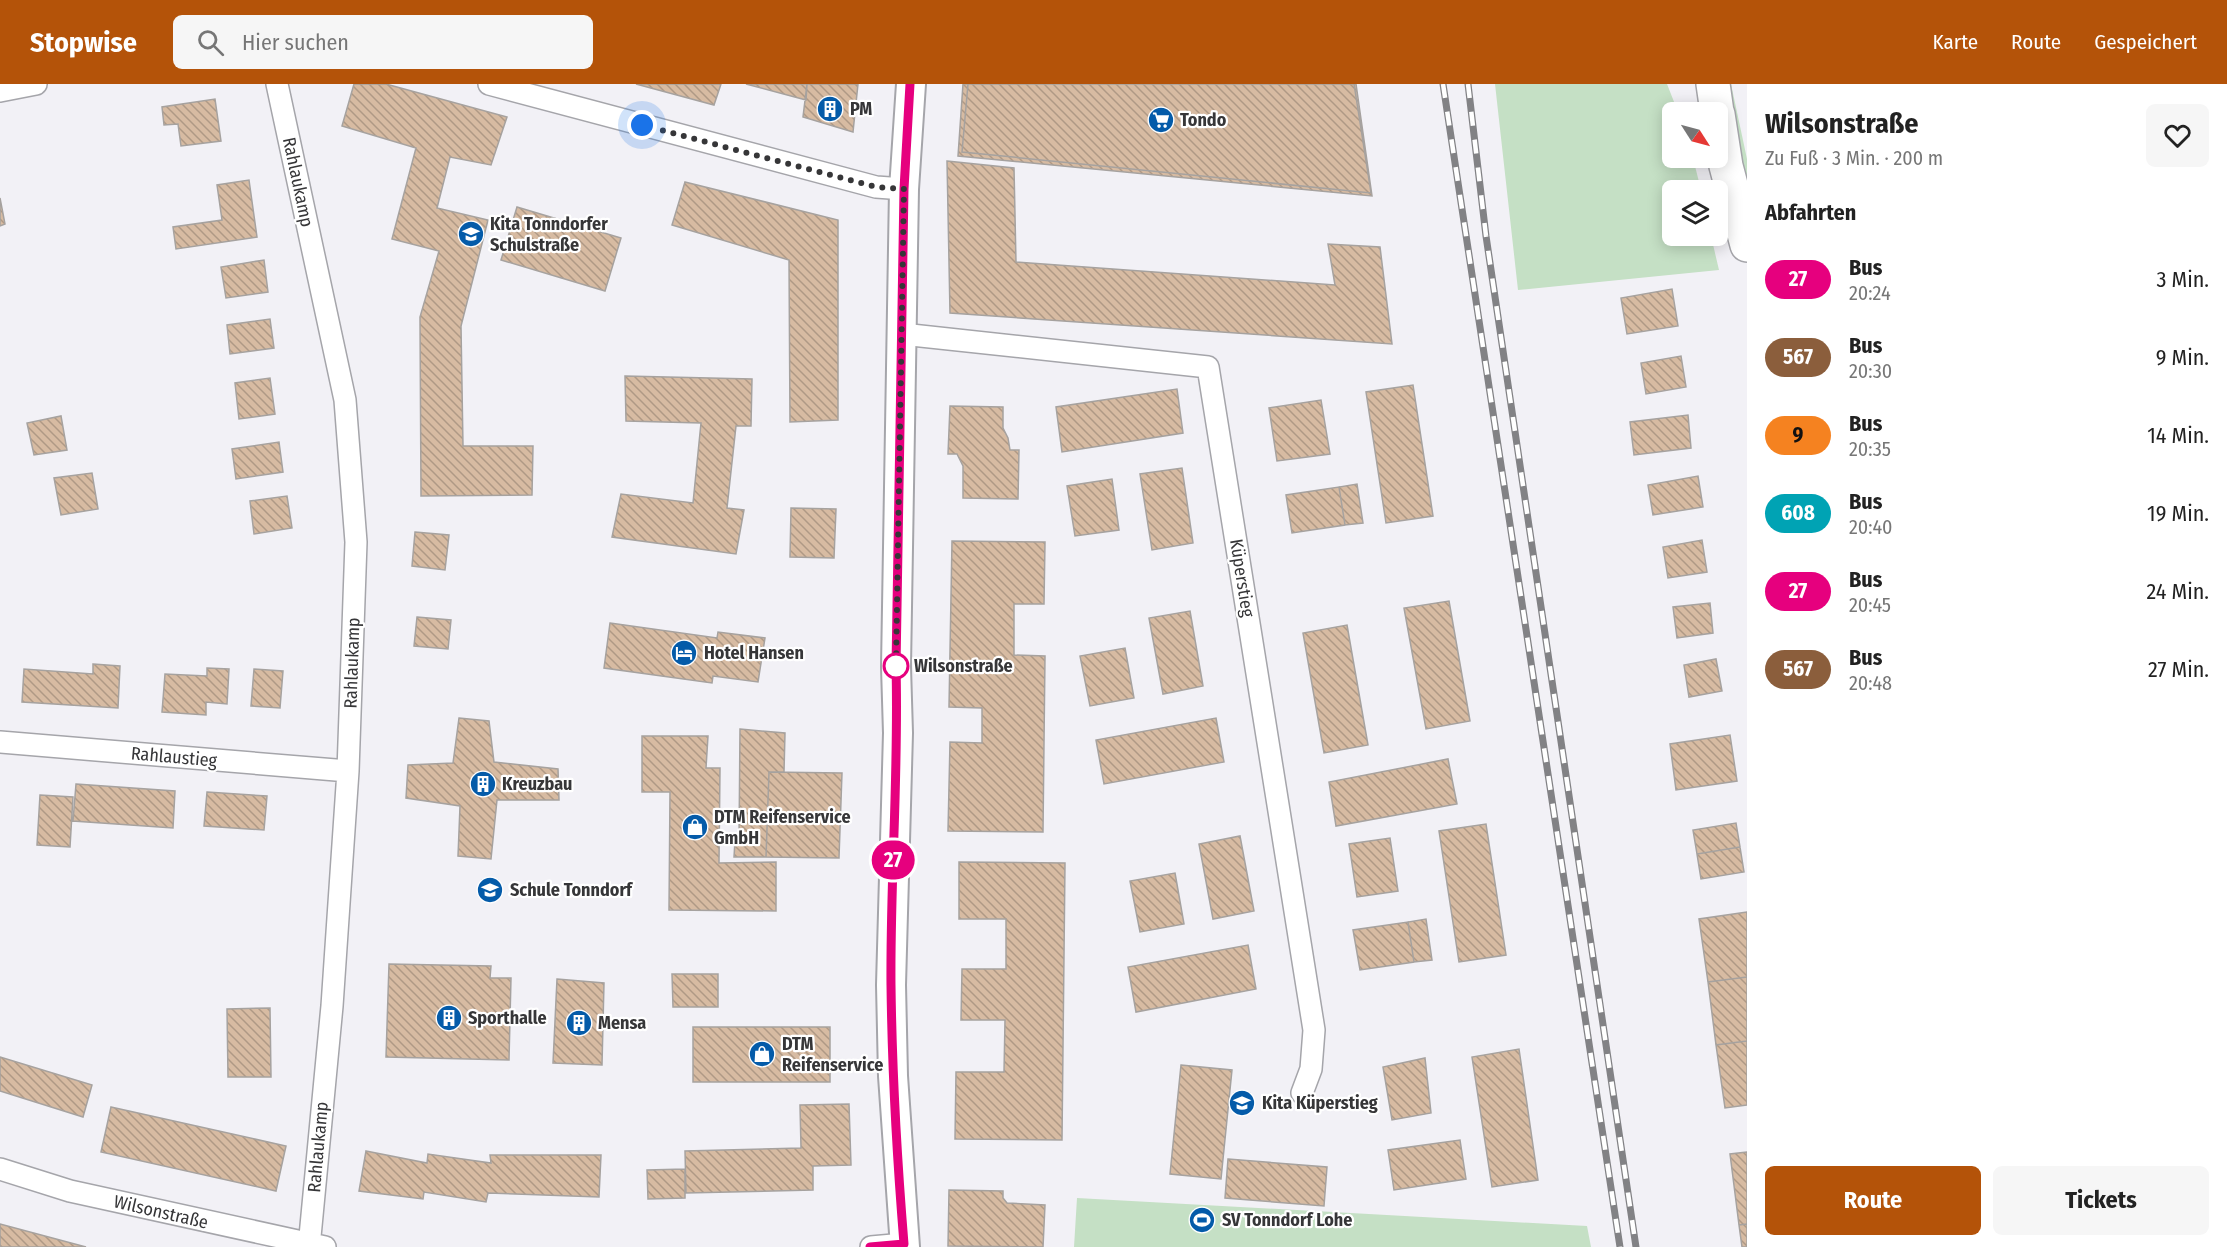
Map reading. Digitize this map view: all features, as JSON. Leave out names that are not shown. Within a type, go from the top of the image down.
[{"type":"main road","points":[[904,1245],[893,1076],[891,907],[898,733],[896,667],[904,189],[910,84]]},
{"type":"main road","points":[[1713,84],[1715,102]]},
{"type":"main road","points":[[1727,168],[1747,245]]},
{"type":"street","points":[[0,91],[36,84]]},
{"type":"street","name":"Rahlaukamp","points":[[278,84],[345,400],[356,542],[348,771],[314,1246]]},
{"type":"street","points":[[489,84],[876,187],[904,189]]},
{"type":"street","name":"Küperstieg","points":[[902,334],[1208,367],[1314,1030],[1311,1069],[1302,1093]]},
{"type":"street","name":"Rahlaustieg","points":[[0,742],[348,771]]},
{"type":"street","name":"Wilsonstraße","points":[[0,1169],[70,1191],[314,1246]]},
{"type":"street","points":[[871,1247],[904,1245]]},
{"type":"green space","points":[[1495,84],[1667,84],[1674,102],[1662,102],[1662,168],[1696,168],[1698,180],[1662,180],[1662,246],[1713,246],[1719,270],[1518,290]]},
{"type":"green space","points":[[1722,84],[1731,84],[1747,159],[1747,191],[1728,102]]},
{"type":"green space","name":"SV Tonndorf Lohe","points":[[1077,1198],[1587,1226],[1591,1247],[1074,1247]]},
{"type":"building","points":[[354,84],[386,84],[507,117],[491,165],[450,157],[437,208],[488,220],[461,326],[463,446],[533,446],[532,495],[421,496],[420,317],[439,251],[392,239],[416,148],[342,126]]},
{"type":"building","points":[[636,84],[721,84],[714,105]]},
{"type":"building","points":[[746,84],[807,84],[806,100]]},
{"type":"building","name":"PM","points":[[807,84],[858,84],[853,132],[803,117]]},
{"type":"building","name":"Tondo","points":[[963,84],[1356,84],[1372,196],[958,156]]},
{"type":"building","name":"Tondo","points":[[968,84],[1354,84],[1371,193],[962,152]]},
{"type":"building","points":[[215,99],[221,141],[181,146],[178,124],[164,125],[162,107]]},
{"type":"building","points":[[947,161],[1014,168],[1016,262],[1335,285],[1328,244],[1380,247],[1392,344],[950,313]]},
{"type":"building","points":[[249,180],[257,237],[176,249],[173,227],[222,220],[217,185]]},
{"type":"building","points":[[685,182],[838,220],[838,420],[790,422],[789,260],[672,225]]},
{"type":"building","points":[[0,198],[5,224],[0,226]]},
{"type":"building","points":[[517,207],[621,238],[605,291],[501,260]]},
{"type":"building","points":[[264,260],[268,292],[226,298],[221,267]]},
{"type":"building","points":[[1672,289],[1678,326],[1627,334],[1621,298]]},
{"type":"building","points":[[270,319],[274,348],[230,354],[227,325]]},
{"type":"building","points":[[1681,356],[1686,387],[1646,394],[1641,363]]},
{"type":"building","points":[[625,376],[752,379],[751,426],[736,426],[727,508],[744,510],[736,554],[612,537],[621,494],[693,503],[701,423],[626,421]]},
{"type":"building","points":[[270,378],[275,414],[239,419],[235,383]]},
{"type":"building","points":[[1413,385],[1433,516],[1386,523],[1366,392]]},
{"type":"building","points":[[1177,389],[1183,433],[1062,452],[1056,407]]},
{"type":"building","points":[[1321,400],[1330,454],[1277,461],[1269,408]]},
{"type":"building","points":[[950,406],[1003,407],[1003,428],[1010,450],[1019,450],[1018,499],[963,498],[963,466],[957,454],[948,454]]},
{"type":"building","points":[[1688,415],[1691,448],[1634,455],[1630,422]]},
{"type":"building","points":[[61,416],[67,450],[34,455],[27,423]]},
{"type":"building","points":[[279,442],[283,472],[236,479],[232,449]]},
{"type":"building","points":[[1182,468],[1193,543],[1152,550],[1140,474]]},
{"type":"building","points":[[92,473],[98,509],[61,515],[54,478]]},
{"type":"building","points":[[1698,476],[1703,507],[1653,515],[1648,485]]},
{"type":"building","points":[[1112,479],[1119,530],[1075,536],[1067,486]]},
{"type":"building","points":[[1357,484],[1363,523],[1345,525],[1339,487]]},
{"type":"building","points":[[1339,487],[1345,525],[1292,533],[1286,495]]},
{"type":"building","points":[[287,496],[292,528],[254,534],[250,501]]},
{"type":"building","points":[[791,508],[836,509],[834,558],[790,557]]},
{"type":"building","points":[[415,532],[449,535],[445,570],[412,566]]},
{"type":"building","points":[[1702,540],[1707,572],[1668,578],[1663,547]]},
{"type":"building","points":[[952,541],[1045,542],[1044,604],[1014,604],[1014,655],[1045,656],[1043,832],[948,831],[950,742],[982,743],[982,708],[949,707]]},
{"type":"building","points":[[1449,601],[1470,721],[1426,729],[1404,608]]},
{"type":"building","points":[[1710,603],[1713,633],[1677,638],[1673,607]]},
{"type":"building","points":[[1190,611],[1203,686],[1163,694],[1149,618]]},
{"type":"building","points":[[417,617],[451,620],[448,649],[414,646]]},
{"type":"building","name":"Hotel Hansen","points":[[610,623],[717,638],[718,632],[765,638],[758,682],[713,676],[712,683],[604,668]]},
{"type":"building","points":[[1347,625],[1368,745],[1324,753],[1303,633]]},
{"type":"building","points":[[1125,648],[1134,698],[1090,706],[1080,656]]},
{"type":"building","points":[[1716,659],[1722,691],[1689,697],[1684,665]]},
{"type":"building","points":[[93,664],[120,666],[118,708],[22,702],[24,669],[93,674]]},
{"type":"building","points":[[207,668],[229,669],[227,704],[206,702],[206,715],[162,712],[165,674],[207,676]]},
{"type":"building","points":[[254,669],[283,671],[280,708],[251,706]]},
{"type":"building","name":"Kreuzbau","points":[[459,718],[489,721],[494,762],[558,769],[559,800],[497,800],[491,859],[458,856],[460,806],[406,798],[408,765],[453,763]]},
{"type":"building","points":[[1216,718],[1224,762],[1104,784],[1096,740]]},
{"type":"building","points":[[740,729],[785,733],[784,772],[769,772],[766,857],[734,857],[735,841],[739,841]]},
{"type":"building","points":[[1730,735],[1737,781],[1676,790],[1670,744]]},
{"type":"building","name":"DTM Reifenservice GmbH","points":[[642,736],[708,736],[706,768],[720,768],[719,863],[776,862],[776,911],[669,910],[670,792],[642,792]]},
{"type":"building","points":[[1448,759],[1457,804],[1336,826],[1329,782]]},
{"type":"building","points":[[769,772],[842,773],[839,858],[766,857]]},
{"type":"building","points":[[76,784],[175,791],[173,828],[73,821]]},
{"type":"building","points":[[207,792],[267,796],[264,830],[204,826]]},
{"type":"building","points":[[40,795],[73,797],[70,847],[37,845]]},
{"type":"building","points":[[1736,823],[1740,847],[1697,854],[1693,830]]},
{"type":"building","points":[[1486,824],[1506,955],[1459,962],[1439,831]]},
{"type":"building","points":[[1240,836],[1254,911],[1213,919],[1199,844]]},
{"type":"building","points":[[1390,838],[1398,891],[1357,897],[1349,844]]},
{"type":"building","points":[[1740,847],[1744,872],[1701,879],[1697,854]]},
{"type":"building","points":[[959,862],[1065,863],[1062,1140],[955,1139],[956,1072],[1004,1072],[1005,1020],[961,1020],[962,969],[1006,969],[1006,919],[959,919]]},
{"type":"building","points":[[1175,873],[1184,924],[1140,932],[1130,881]]},
{"type":"building","points":[[1747,912],[1747,977],[1708,982],[1699,919]]},
{"type":"building","points":[[1426,919],[1432,960],[1414,962],[1408,922]]},
{"type":"building","points":[[1408,922],[1414,962],[1360,970],[1353,930]]},
{"type":"building","points":[[1248,945],[1256,989],[1136,1012],[1128,967]]},
{"type":"building","name":"Sporthalle","points":[[389,964],[491,966],[490,978],[511,978],[509,1060],[386,1057]]},
{"type":"building","points":[[672,974],[718,974],[718,1007],[673,1007]]},
{"type":"building","points":[[1747,977],[1747,1041],[1716,1045],[1708,982]]},
{"type":"building","name":"Mensa","points":[[557,979],[604,983],[602,1065],[553,1063]]},
{"type":"building","points":[[270,1008],[271,1077],[228,1077],[227,1009]]},
{"type":"building","name":"DTM Reifenservice","points":[[693,1027],[830,1027],[830,1082],[693,1082]]},
{"type":"building","points":[[1747,1041],[1747,1105],[1725,1108],[1716,1045]]},
{"type":"building","points":[[1519,1049],[1538,1180],[1492,1187],[1472,1057]]},
{"type":"building","points":[[0,1057],[92,1085],[83,1117],[0,1091]]},
{"type":"building","points":[[1425,1058],[1431,1113],[1392,1120],[1383,1067]]},
{"type":"building","points":[[1181,1065],[1232,1070],[1221,1179],[1170,1174]]},
{"type":"building","points":[[849,1104],[851,1165],[813,1166],[813,1190],[686,1193],[685,1151],[801,1148],[800,1105]]},
{"type":"building","points":[[111,1107],[286,1146],[276,1191],[101,1152]]},
{"type":"building","points":[[1460,1140],[1466,1179],[1394,1190],[1388,1150]]},
{"type":"building","points":[[366,1151],[427,1163],[428,1154],[491,1163],[490,1155],[601,1155],[599,1197],[488,1193],[486,1202],[424,1192],[423,1199],[359,1191]]},
{"type":"building","points":[[1747,1152],[1747,1224],[1739,1225],[1730,1154]]},
{"type":"building","points":[[1228,1159],[1327,1167],[1324,1206],[1225,1198]]},
{"type":"building","points":[[685,1169],[685,1198],[648,1199],[647,1170]]},
{"type":"building","points":[[949,1190],[1003,1191],[1003,1198],[1007,1203],[1045,1205],[1043,1247],[948,1246]]},
{"type":"building","points":[[0,1224],[86,1247],[0,1247]]},
{"type":"building","points":[[1747,1224],[1747,1247],[1742,1247],[1739,1225]]},
{"type":"railway","points":[[1443,84],[1620,1247]]},
{"type":"railway","points":[[1468,84],[1486,236],[1636,1247]]},
{"type":"bus line","name":"27","points":[[870,1247],[904,1244],[893,1076],[891,907],[898,733],[896,667],[904,189],[910,84]]},
{"type":"place","name":"PM","points":[[830,109]]},
{"type":"place","name":"Tondo","points":[[1161,120]]},
{"type":"place","name":"Kita Tonndorfer Schulstraße","points":[[471,234]]},
{"type":"place","name":"Hotel Hansen","points":[[684,653]]},
{"type":"place","name":"Wilsonstraße","points":[[896,666]]},
{"type":"place","name":"Kreuzbau","points":[[483,784]]},
{"type":"place","name":"DTM Reifenservice GmbH","points":[[695,827]]},
{"type":"place","name":"Schule Tonndorf","points":[[490,890]]},
{"type":"place","name":"Sporthalle","points":[[449,1018]]},
{"type":"place","name":"Mensa","points":[[579,1023]]},
{"type":"place","name":"DTM Reifenservice","points":[[762,1054]]},
{"type":"place","name":"Kita Küperstieg","points":[[1242,1103]]},
{"type":"place","name":"SV Tonndorf Lohe","points":[[1202,1220]]},
{"type":"route","points":[[642,125],[876,187],[904,189],[896,666]]}]
